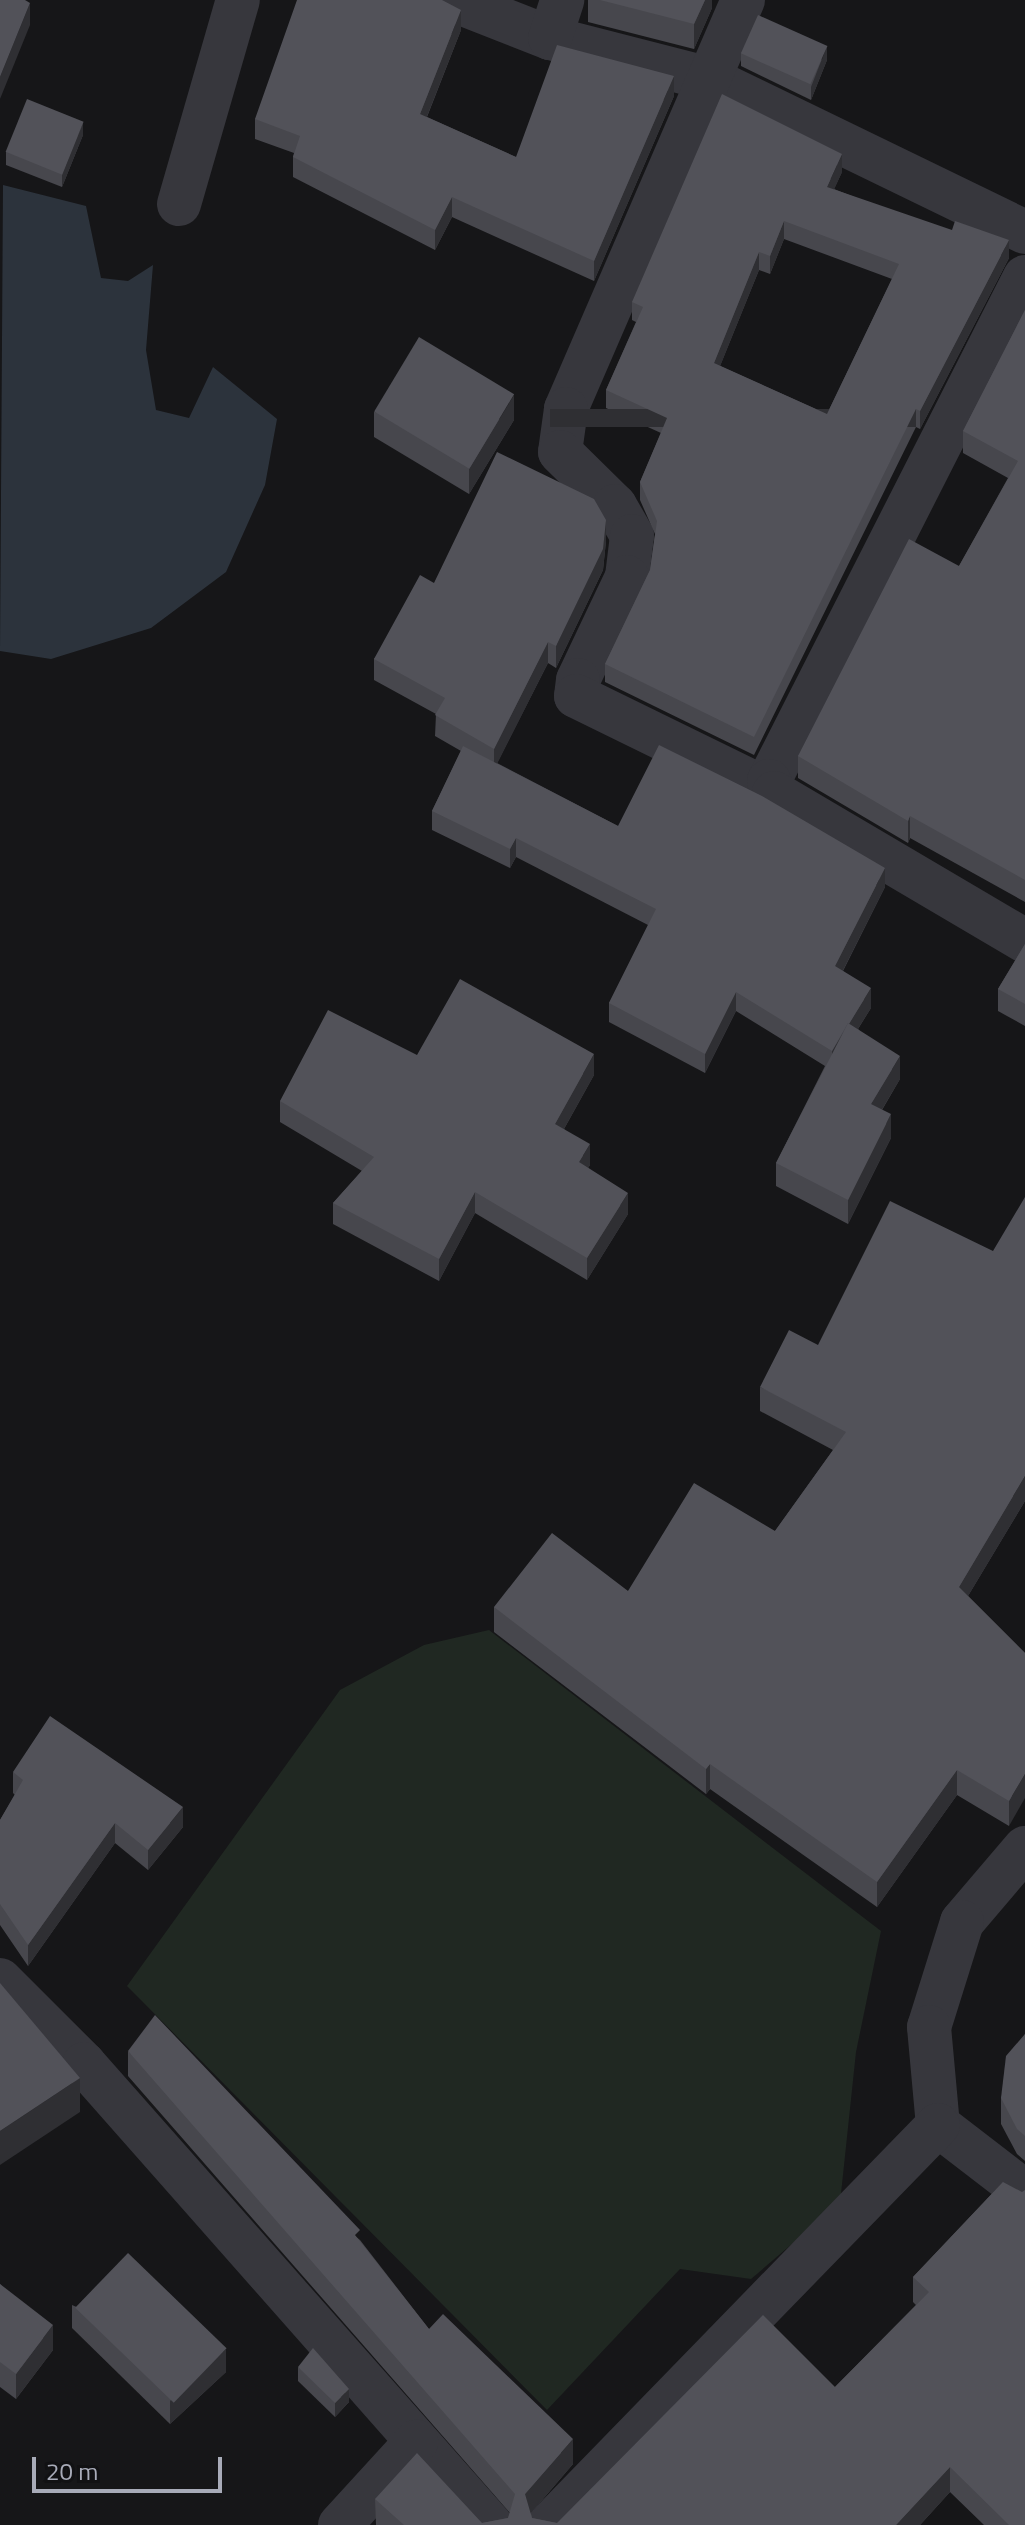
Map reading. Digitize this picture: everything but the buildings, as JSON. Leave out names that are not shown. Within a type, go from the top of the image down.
[{"type":"street","points":[[179,204],[238,0]]},
{"type":"street","points":[[453,0],[556,19],[710,79],[1025,232]]},
{"type":"street","points":[[743,0],[566,409],[560,452],[615,506],[632,536],[627,577],[575,688],[584,700],[774,793],[1025,941]]},
{"type":"street","points":[[774,793],[769,781],[776,762],[1025,277]]},
{"type":"street","points":[[1025,1848],[962,1922],[929,2027],[938,2125],[1025,2192]]},
{"type":"street","points":[[0,1980],[84,2064],[491,2525]]},
{"type":"street","points":[[549,2525],[938,2125]]},
{"type":"street","points":[[340,2525],[416,2442]]},
{"type":"shaded area","points":[[3,185],[86,206],[101,278],[128,281],[153,265],[146,350],[156,410],[189,418],[213,367],[277,419],[265,485],[226,572],[151,628],[51,659],[0,651]]},
{"type":"shaded area","points":[[489,1630],[881,1931],[856,2052],[840,2203],[751,2279],[680,2269],[547,2410],[127,1986],[340,1690],[424,1645]]}]
